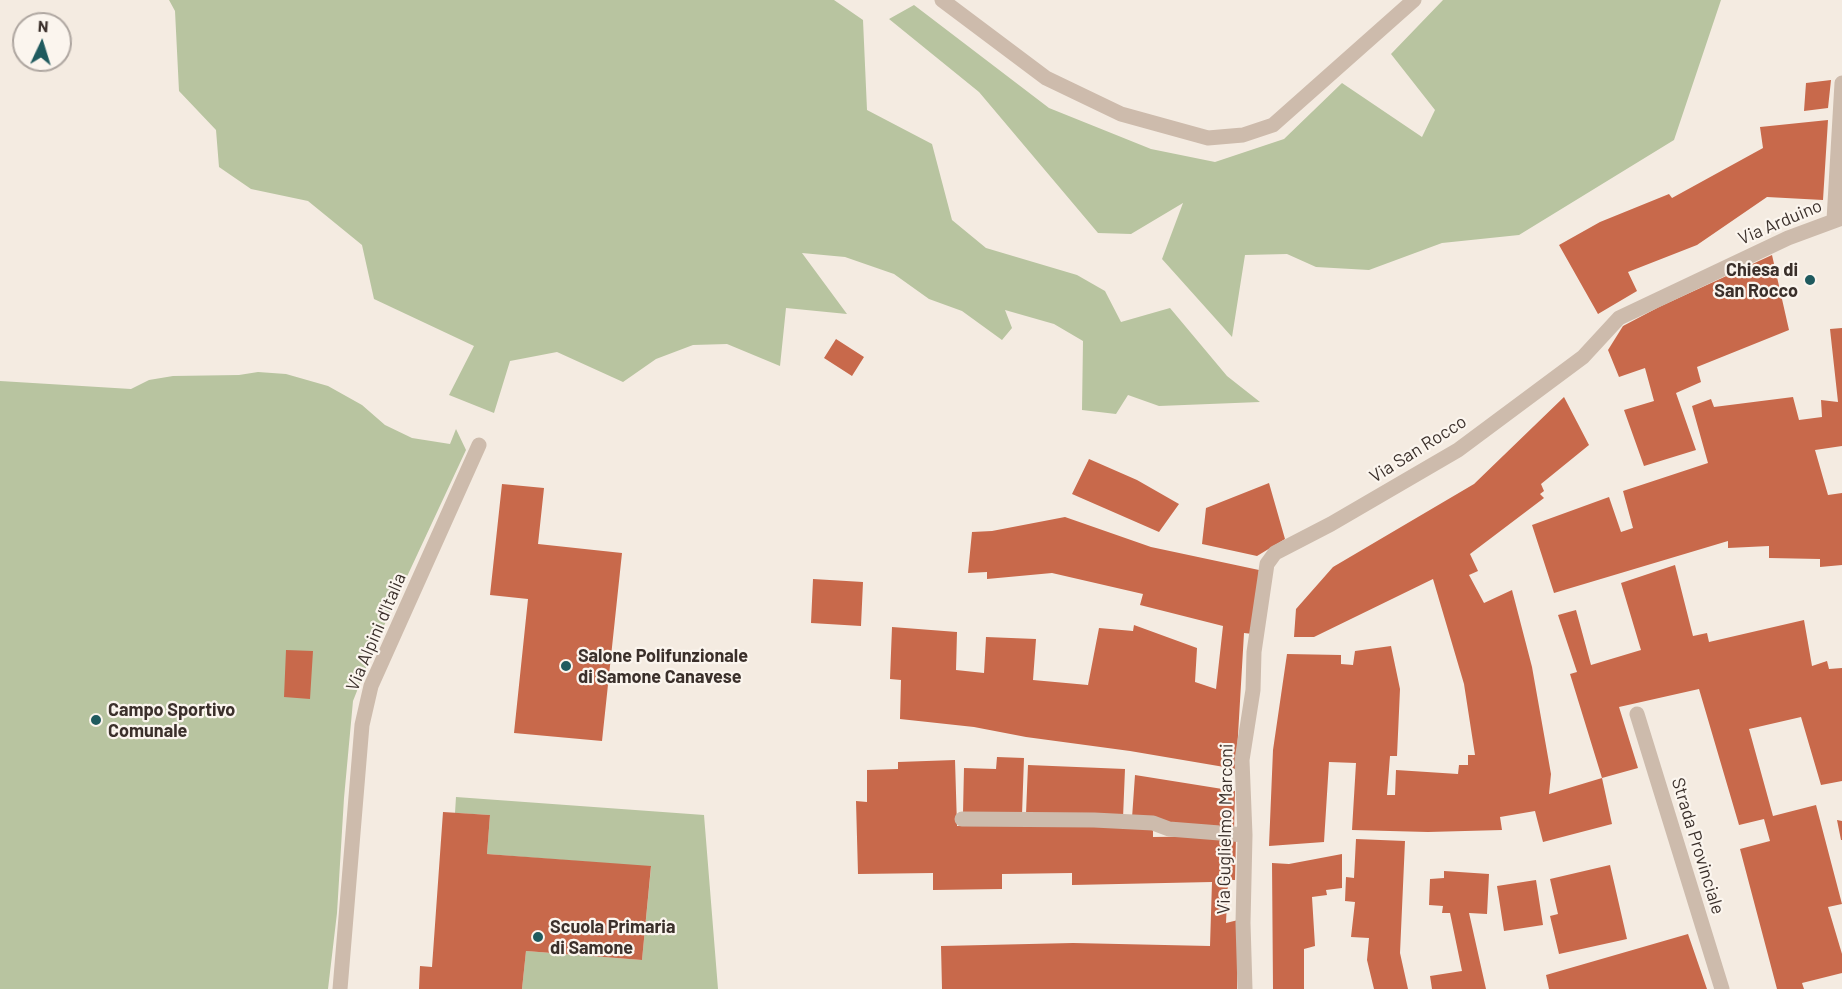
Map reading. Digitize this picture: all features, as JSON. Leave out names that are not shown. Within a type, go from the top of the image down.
[{"type":"street","points":[[942,0],[1046,78],[1121,114],[1208,138],[1243,135],[1273,125],[1414,0]]},
{"type":"street","points":[[1838,219],[1842,83]]},
{"type":"street","name":"Via Arduino","points":[[1583,357],[1619,318],[1788,238],[1838,219]]},
{"type":"street","name":"Via San Rocco","points":[[1267,564],[1275,553],[1458,450],[1583,357]]},
{"type":"street","name":"Via Alpini d'Italia","points":[[340,989],[362,725],[370,686],[479,445]]},
{"type":"street","name":"Via Guglielmo Marconi","points":[[1245,989],[1243,923],[1245,835],[1242,760],[1253,690],[1254,652],[1267,564]]},
{"type":"street","name":"Strada Provinciale","points":[[1637,714],[1722,989]]},
{"type":"street","points":[[962,819],[1153,823],[1169,829],[1245,835]]},
{"type":"green space","points":[[169,0],[834,0],[863,20],[867,110],[932,144],[952,220],[986,248],[1077,275],[1105,291],[1121,322],[1170,308],[1227,376],[1260,402],[1159,406],[1128,395],[1116,414],[1082,410],[1083,341],[1054,324],[1005,310],[1012,328],[1002,340],[962,311],[929,299],[894,274],[845,257],[802,253],[847,314],[786,308],[780,366],[727,344],[693,345],[656,359],[623,382],[557,352],[510,361],[494,413],[449,395],[474,346],[374,299],[362,245],[308,201],[251,189],[219,167],[216,130],[179,91],[175,11]]},
{"type":"green space","points":[[1443,0],[1721,0],[1674,140],[1519,235],[1442,243],[1369,270],[1316,267],[1287,254],[1245,255],[1232,337],[1162,259],[1183,203],[1131,234],[1098,233],[979,92],[889,19],[914,5],[1049,108],[1151,149],[1215,162],[1284,139],[1342,83],[1422,137],[1435,110],[1391,54]]},
{"type":"green space","points":[[258,372],[286,374],[328,386],[362,405],[385,425],[412,438],[450,444],[456,429],[466,450],[376,643],[353,701],[337,913],[328,989],[0,989],[0,381],[131,389],[149,380],[173,376],[239,375]]},
{"type":"green space","points":[[456,797],[704,815],[718,989],[522,989],[526,951],[642,960],[651,867],[487,854],[490,815],[455,813]]},
{"type":"building","points":[[1831,80],[1828,108],[1804,111],[1806,83]]},
{"type":"building","points":[[1828,120],[1823,200],[1767,197],[1697,245],[1628,272],[1637,291],[1598,314],[1559,245],[1600,222],[1669,194],[1672,198],[1763,148],[1760,127]]},
{"type":"building","points":[[1772,255],[1789,330],[1697,367],[1701,382],[1676,393],[1696,450],[1644,466],[1624,410],[1654,401],[1645,368],[1619,377],[1608,350],[1623,326]]},
{"type":"building","points":[[1842,328],[1842,446],[1815,450],[1828,495],[1842,493],[1842,565],[1820,567],[1820,559],[1769,558],[1769,546],[1728,548],[1728,541],[1554,593],[1532,525],[1609,497],[1621,532],[1633,528],[1623,491],[1708,463],[1692,406],[1711,399],[1714,407],[1793,397],[1799,420],[1822,417],[1821,400],[1838,402],[1830,329]]},
{"type":"building","points":[[836,339],[864,357],[852,376],[824,358]]},
{"type":"building","points":[[1564,397],[1589,445],[1541,484],[1544,491],[1540,494],[1544,498],[1470,554],[1478,571],[1469,575],[1484,603],[1512,590],[1532,667],[1551,774],[1549,794],[1602,778],[1612,824],[1543,842],[1535,811],[1500,817],[1502,830],[1428,832],[1352,830],[1356,763],[1329,762],[1324,842],[1269,846],[1273,750],[1287,654],[1341,655],[1341,664],[1353,665],[1355,651],[1391,646],[1400,689],[1397,756],[1390,756],[1387,795],[1395,795],[1396,770],[1458,774],[1459,765],[1468,765],[1468,755],[1475,755],[1464,684],[1433,579],[1314,637],[1294,637],[1296,609],[1333,567],[1474,484]]},
{"type":"building","points":[[1089,459],[1137,480],[1179,504],[1159,532],[1072,494]]},
{"type":"building","points":[[1269,483],[1285,539],[1257,556],[1202,544],[1206,508]]},
{"type":"building","name":"Salone Polifunzionale di Samone Canavese","points":[[502,484],[544,488],[538,544],[622,553],[602,741],[514,733],[528,599],[490,595]]},
{"type":"building","points":[[1065,517],[1151,547],[1259,570],[1253,634],[1244,633],[1236,769],[974,727],[900,719],[901,680],[890,679],[892,627],[957,632],[956,670],[984,673],[986,637],[1036,639],[1033,680],[1088,685],[1099,628],[1133,631],[1134,625],[1197,648],[1195,682],[1216,689],[1223,626],[1140,605],[1143,594],[1052,573],[987,579],[987,572],[968,573],[972,532],[992,531]]},
{"type":"building","points":[[1675,565],[1693,636],[1707,633],[1709,642],[1804,620],[1812,666],[1827,661],[1829,669],[1842,668],[1842,781],[1821,785],[1801,717],[1749,729],[1773,816],[1816,805],[1842,904],[1828,907],[1842,954],[1842,973],[1802,983],[1804,989],[1777,989],[1740,849],[1770,841],[1764,819],[1739,825],[1699,689],[1619,707],[1638,768],[1602,778],[1570,674],[1577,672],[1558,615],[1576,610],[1591,665],[1641,650],[1621,583]]},
{"type":"building","points":[[813,579],[863,582],[861,626],[811,623]]},
{"type":"building","points":[[286,650],[313,651],[310,699],[284,697]]},
{"type":"building","points":[[997,757],[1024,758],[1022,815],[963,813],[964,768],[996,769]]},
{"type":"building","points":[[955,760],[957,826],[1094,823],[1153,826],[1153,837],[1236,836],[1235,880],[1228,880],[1226,923],[1238,920],[1237,989],[942,989],[941,946],[1073,943],[1210,946],[1212,882],[1072,885],[1072,873],[1002,874],[1002,889],[933,890],[933,873],[858,874],[856,801],[867,802],[867,770],[898,769],[898,762]]},
{"type":"building","points":[[1028,765],[1125,769],[1123,818],[1026,814]]},
{"type":"building","points":[[1135,775],[1235,791],[1234,831],[1132,818]]},
{"type":"building","points":[[443,812],[490,815],[487,854],[651,866],[642,960],[526,951],[522,989],[419,989],[420,966],[432,967]]},
{"type":"building","points":[[1837,820],[1842,821],[1842,840],[1841,840]]},
{"type":"building","points":[[1356,839],[1405,841],[1400,953],[1408,989],[1374,989],[1367,960],[1369,938],[1351,937],[1355,902],[1345,901],[1346,877],[1354,878]]},
{"type":"building","points":[[1342,854],[1342,888],[1326,890],[1327,895],[1312,897],[1315,946],[1304,949],[1304,989],[1273,989],[1272,863],[1289,864]]},
{"type":"building","points":[[1610,865],[1627,939],[1559,954],[1550,916],[1558,914],[1550,879]]},
{"type":"building","points":[[1444,871],[1489,874],[1487,914],[1469,913],[1486,989],[1432,989],[1430,976],[1462,971],[1450,913],[1442,913],[1443,906],[1429,905],[1430,879],[1444,878]]},
{"type":"building","points":[[1536,880],[1543,925],[1504,931],[1497,886]]},
{"type":"building","points":[[1688,934],[1707,989],[1549,989],[1546,975]]},
{"type":"place","name":"Chiesa di San Rocco","points":[[1810,280]]},
{"type":"place","name":"Salone Polifunzionale di Samone Canavese","points":[[566,666]]},
{"type":"place","name":"Campo Sportivo Comunale","points":[[96,720]]},
{"type":"place","name":"Scuola Primaria di Samone","points":[[538,937]]}]
